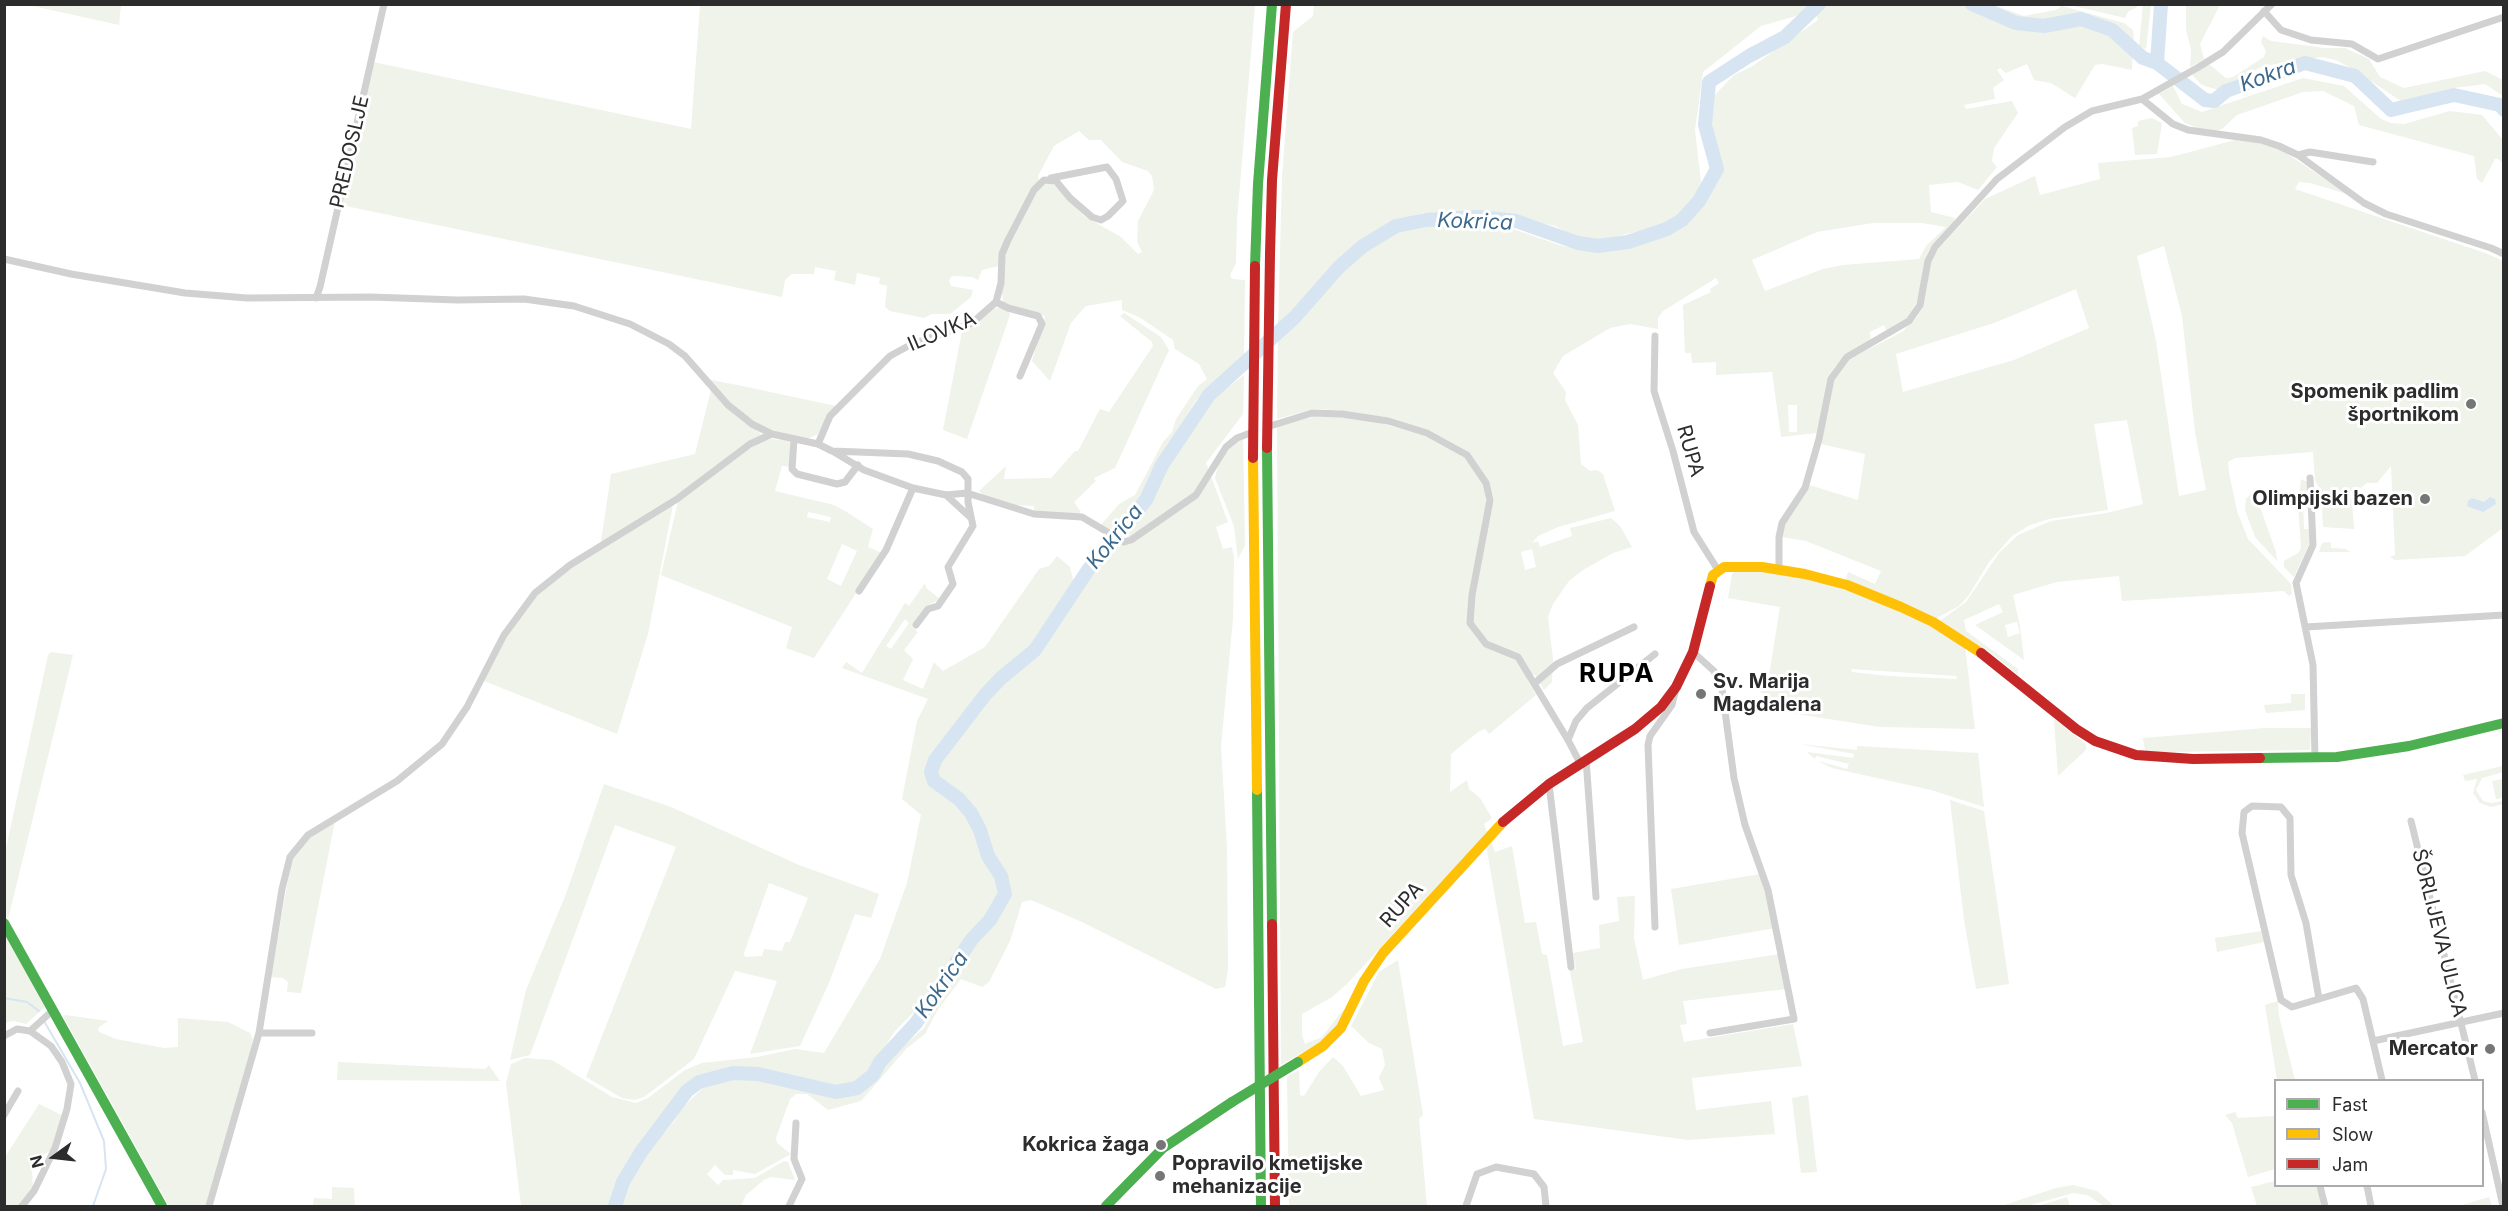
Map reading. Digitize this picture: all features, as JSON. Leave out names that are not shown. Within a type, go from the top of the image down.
[{"type":"main road","points":[[1261,1206],[1253,458],[1258,184],[1272,4]]},
{"type":"main road","points":[[1275,1206],[1267,448],[1272,180],[1286,4]]},
{"type":"main road","points":[[1718,570],[1738,565],[1779,569],[1847,585],[1933,622],[1991,659],[2076,729],[2114,748],[2136,755],[2178,758],[2315,758],[2400,747],[2504,723]]},
{"type":"main road","name":"RUPA","points":[[1106,1206],[1136,1173],[1164,1148],[1232,1102],[1323,1046],[1341,1028],[1364,981],[1383,953],[1503,821],[1549,784],[1647,720],[1676,687],[1693,651],[1709,583],[1718,570]]},
{"type":"main road","points":[[4,923],[46,1017],[162,1206]]},
{"type":"street","name":"PREDOSLJE","points":[[316,298],[384,4]]},
{"type":"street","points":[[1779,569],[1779,537],[1782,523],[1805,488],[1819,438],[1831,379],[1847,357],[1892,334],[1909,321],[1920,304],[1928,261],[1935,247],[1989,186],[2022,158],[2092,111],[2142,99],[2223,52],[2272,4]]},
{"type":"street","points":[[2264,11],[2281,30],[2311,40],[2352,44],[2378,59],[2504,17]]},
{"type":"street","points":[[2142,99],[2163,118],[2188,130],[2261,140],[2298,156],[2364,203],[2386,214],[2504,254]]},
{"type":"street","points":[[2298,156],[2310,152],[2373,162]]},
{"type":"street","points":[[996,302],[1001,283],[1000,265],[1008,240],[1034,190],[1044,180],[1051,178],[1107,167],[1116,179],[1123,201],[1101,220],[1092,217],[1051,178]]},
{"type":"street","points":[[4,259],[148,288],[247,298],[524,298],[574,306],[605,315],[656,335],[684,356],[728,405],[752,424],[772,434],[818,444],[858,465],[913,488],[946,495],[967,493],[1034,514],[1082,517],[1124,542],[1131,540],[1196,495],[1226,447],[1232,442],[1279,422],[1312,413],[1328,412],[1388,421],[1427,433],[1467,455],[1486,483],[1490,500],[1472,595],[1470,623],[1486,644],[1518,657],[1583,761],[1596,897]]},
{"type":"street","name":"ILOVKA","points":[[818,444],[830,416],[890,356],[910,345],[972,323],[996,302],[1008,308],[1038,316],[1042,324],[1020,376]]},
{"type":"street","name":"RUPA","points":[[1655,336],[1654,391],[1673,451],[1694,532],[1718,570]]},
{"type":"street","points":[[209,1206],[259,1034],[282,889],[290,856],[308,835],[397,781],[442,744],[467,707],[504,635],[535,593],[570,565],[685,493],[750,444],[772,434]]},
{"type":"street","points":[[794,440],[792,469],[797,474],[837,484],[845,482],[858,465]]},
{"type":"street","points":[[832,451],[908,454],[938,461],[962,472],[968,478],[967,493],[973,526],[948,567],[953,584],[938,606],[928,609],[916,625]]},
{"type":"street","points":[[2310,478],[2313,545],[2296,583],[2313,664],[2315,758]]},
{"type":"street","points":[[859,591],[886,550],[913,488]]},
{"type":"street","points":[[946,495],[973,520]]},
{"type":"street","points":[[2306,627],[2504,615]]},
{"type":"street","points":[[1535,684],[1557,664],[1634,627]]},
{"type":"street","points":[[1693,651],[1714,671],[1722,689],[1734,778],[1745,825],[1770,902],[1794,1019],[1710,1034]]},
{"type":"street","points":[[1568,740],[1576,722],[1587,708],[1655,654]]},
{"type":"street","name":"RUPA","points":[[1655,927],[1648,745],[1650,736],[1672,705],[1676,687]]},
{"type":"street","points":[[1549,784],[1571,968]]},
{"type":"street","points":[[2319,999],[2306,923],[2291,875],[2290,818],[2281,807],[2252,806],[2244,812],[2242,833],[2281,1000],[2292,1006],[2319,999],[2356,988],[2363,999],[2382,1079]]},
{"type":"street","name":"ŠORLIJEVA ULICA","points":[[2411,821],[2475,1079]]},
{"type":"street","points":[[2373,1041],[2504,1012]]},
{"type":"street","points":[[30,1031],[46,1017]]},
{"type":"street","points":[[4,1036],[17,1029],[30,1031],[51,1046],[62,1062],[71,1084],[68,1109],[55,1148],[34,1191],[22,1206]]},
{"type":"street","points":[[259,1034],[312,1033]]},
{"type":"street","points":[[4,1115],[18,1091]]},
{"type":"street","points":[[2484,1121],[2503,1206]]},
{"type":"street","points":[[789,1206],[802,1179],[794,1159],[796,1123]]},
{"type":"street","points":[[1466,1206],[1477,1174],[1496,1167],[1534,1174],[1544,1187],[1546,1206]]},
{"type":"street","points":[[2320,1187],[2325,1206]]},
{"type":"street","points":[[2367,1187],[2371,1206]]},
{"type":"shaded area","points":[[1314,4],[1813,5],[1796,16],[1761,26],[1703,72],[1695,130],[1701,182],[1694,200],[1679,216],[1665,225],[1597,241],[1573,236],[1555,226],[1496,213],[1423,213],[1395,224],[1351,252],[1278,326],[1282,177],[1293,32],[1313,16]]},
{"type":"shaded area","points":[[24,5],[121,5],[119,25],[33,6]]},
{"type":"shaded area","points":[[700,5],[1255,5],[1237,220],[1236,263],[1230,275],[1232,279],[1245,280],[1244,357],[1196,400],[1157,464],[1144,493],[1111,532],[1101,525],[1119,504],[1135,495],[1163,442],[1172,432],[1176,419],[1198,386],[1207,379],[1199,364],[1175,349],[1173,340],[1139,317],[1122,310],[1122,300],[1086,306],[1083,309],[1071,323],[1050,381],[1032,361],[1045,316],[1010,306],[1003,302],[1002,292],[1002,265],[1010,241],[1038,189],[1046,183],[1055,185],[1084,216],[1121,237],[1138,254],[1142,252],[1137,242],[1138,221],[1154,190],[1152,176],[1148,171],[1122,162],[1101,140],[1089,140],[1079,131],[1054,146],[1038,176],[1039,181],[1006,240],[999,266],[982,270],[978,280],[972,277],[952,276],[949,280],[951,286],[973,290],[971,297],[950,314],[932,314],[924,318],[890,311],[885,307],[887,286],[879,284],[880,278],[857,273],[855,285],[834,280],[836,271],[815,267],[814,274],[792,274],[785,280],[782,297],[341,205],[373,62],[691,129]]},
{"type":"shaded area","points":[[1823,5],[1966,5],[2006,26],[2044,31],[2059,23],[2078,22],[2113,33],[2133,46],[2132,70],[2102,64],[2095,65],[2075,98],[2051,83],[2034,80],[2027,64],[2006,73],[2000,68],[1997,70],[2004,80],[1993,88],[1995,99],[1964,105],[1966,109],[2012,101],[2018,113],[1994,148],[1992,161],[1997,167],[1978,190],[1958,182],[1929,185],[1931,212],[1955,218],[1954,223],[1928,252],[1918,300],[1905,321],[1887,332],[1884,325],[1870,332],[1871,340],[1848,354],[1834,368],[1817,433],[1781,437],[1772,372],[1716,375],[1716,362],[1692,363],[1691,353],[1685,353],[1683,305],[1711,292],[1710,289],[1719,283],[1716,278],[1663,311],[1658,318],[1658,329],[1630,324],[1610,328],[1563,356],[1553,373],[1566,392],[1565,400],[1578,425],[1581,464],[1590,471],[1597,470],[1603,474],[1615,511],[1558,527],[1538,536],[1532,543],[1538,541],[1540,547],[1572,536],[1570,528],[1611,518],[1620,526],[1632,547],[1613,553],[1583,570],[1569,581],[1553,604],[1548,617],[1553,659],[1552,682],[1544,690],[1535,675],[1527,674],[1527,679],[1536,695],[1489,734],[1485,729],[1478,732],[1451,754],[1450,792],[1467,780],[1469,789],[1480,798],[1492,818],[1484,824],[1487,832],[1347,984],[1332,997],[1302,1014],[1302,1035],[1305,1044],[1322,1037],[1343,1010],[1346,1012],[1338,1026],[1326,1039],[1281,1065],[1277,426],[1313,417],[1333,416],[1376,422],[1424,435],[1454,449],[1467,460],[1483,484],[1491,506],[1494,500],[1488,480],[1467,451],[1429,430],[1384,417],[1336,410],[1313,409],[1277,419],[1278,338],[1341,269],[1365,249],[1406,226],[1478,221],[1496,223],[1562,246],[1588,250],[1637,246],[1667,235],[1684,224],[1704,203],[1721,171],[1712,130],[1711,99],[1734,75],[1751,67],[1818,20],[1816,15]],"holes":[[[1873,223],[1922,223],[1946,227],[1926,246],[1919,259],[1843,265],[1823,269],[1765,291],[1752,260],[1817,232]],[[1788,405],[1797,405],[1797,432],[1789,432]],[[1532,549],[1536,567],[1525,570],[1521,552]]]},
{"type":"shaded area","points":[[1980,5],[1994,5],[2024,16],[2056,10],[2062,6],[2124,23],[2133,30],[2134,40],[2095,19],[2082,16],[2055,18],[2047,22],[2018,20]]},
{"type":"shaded area","points":[[2070,5],[2140,5],[2128,12],[2125,18]]},
{"type":"shaded area","points":[[2143,5],[2151,5],[2146,49],[2139,46]]},
{"type":"shaded area","points":[[2186,5],[2220,5],[2200,44],[2204,59],[2190,67],[2191,50],[2186,29]]},
{"type":"shaded area","points":[[2263,36],[2271,41],[2325,48],[2345,48],[2369,59],[2380,77],[2404,88],[2485,71],[2503,80],[2503,96],[2485,84],[2454,88],[2401,101],[2351,68],[2336,60],[2322,57],[2263,66],[2218,90],[2202,85],[2192,75],[2209,64],[2226,78],[2233,77],[2264,57],[2266,51],[2261,42]]},
{"type":"shaded area","points":[[2303,78],[2344,86],[2381,119],[2391,123],[2404,124],[2450,111],[2482,115],[2503,140],[2503,180],[2502,162],[2498,159],[2495,159],[2482,183],[2477,179],[2474,156],[2359,125],[2354,106],[2323,91],[2303,92],[2237,115],[2222,129],[2215,131],[2202,130],[2185,123],[2159,94],[2173,86],[2182,104],[2202,112]]},
{"type":"shaded area","points":[[2152,118],[2162,123],[2157,154],[2135,155],[2132,128],[2138,126],[2138,121]]},
{"type":"shaded area","points":[[2235,140],[2252,141],[2280,149],[2347,194],[2310,183],[2299,182],[2295,189],[2503,261],[2503,528],[2465,556],[2395,560],[2390,557],[2395,555],[2391,466],[2377,483],[2367,483],[2358,490],[2340,492],[2344,500],[2352,499],[2354,529],[2323,527],[2322,506],[2316,499],[2316,491],[2320,489],[2315,480],[2313,452],[2235,458],[2228,462],[2229,473],[2237,511],[2248,539],[2291,584],[2292,594],[2289,596],[2284,591],[2122,601],[2119,576],[2057,582],[2013,595],[2020,626],[2024,660],[1975,625],[2003,612],[1999,604],[1964,620],[1966,631],[2018,669],[2018,675],[1991,653],[1940,621],[1966,602],[1999,553],[2018,535],[2051,521],[2107,513],[2143,504],[2127,420],[2094,424],[2108,510],[2049,519],[2030,525],[2012,536],[1989,562],[1969,595],[1959,606],[1935,619],[1845,581],[1848,572],[1875,584],[1881,571],[1806,541],[1782,537],[1784,525],[1809,485],[1858,500],[1865,454],[1821,444],[1834,380],[1849,359],[1902,332],[1917,317],[1923,306],[1932,259],[1939,248],[1985,199],[2035,176],[2040,195],[2100,179],[2098,163],[2171,157]],"holes":[[[2164,246],[2182,316],[2195,432],[2206,490],[2179,496],[2156,341],[2137,256]],[[2076,289],[2089,328],[2014,360],[1903,392],[1896,354],[1994,323]],[[2017,622],[2020,633],[2008,637],[2005,625]]]},
{"type":"shaded area","points":[[1001,307],[1009,311],[1010,315],[967,439],[943,430],[962,331],[992,309]]},
{"type":"shaded area","points":[[1124,313],[1161,337],[1169,350],[1115,468],[1094,478],[1096,481],[1074,502],[1081,512],[1075,515],[1034,512],[1034,506],[1011,505],[983,495],[979,491],[1006,466],[1004,479],[1051,478],[1075,451],[1078,451],[1100,409],[1109,412],[1153,346],[1152,342],[1120,316]]},
{"type":"shaded area","points":[[1244,375],[1243,414],[1206,463],[1228,522],[1216,527],[1223,549],[1232,547],[1234,557],[1233,619],[1221,746],[1227,848],[1228,970],[1225,987],[1216,989],[1082,922],[1031,900],[1022,902],[1010,941],[989,982],[982,987],[961,979],[937,1011],[925,1034],[907,1048],[861,1101],[828,1110],[807,1094],[796,1094],[790,1099],[776,1138],[777,1143],[791,1154],[755,1174],[733,1170],[733,1175],[725,1175],[715,1165],[707,1174],[718,1185],[723,1180],[755,1178],[784,1161],[788,1162],[795,1180],[771,1177],[764,1180],[746,1195],[741,1206],[619,1206],[625,1188],[641,1159],[674,1121],[681,1109],[708,1083],[748,1075],[839,1095],[858,1093],[879,1075],[890,1058],[924,1028],[959,963],[992,922],[1006,898],[1008,888],[990,850],[985,830],[974,812],[960,796],[937,779],[937,762],[981,712],[998,687],[1041,650],[1081,590],[1143,511],[1164,471],[1203,412],[1214,398]]},
{"type":"shaded area","points":[[707,379],[836,406],[818,434],[805,440],[778,433],[749,418],[731,404]]},
{"type":"shaded area","points":[[711,390],[762,435],[736,450],[694,484],[601,542],[611,474],[695,454]]},
{"type":"shaded area","points":[[1243,438],[1245,545],[1238,559],[1234,526],[1215,478],[1218,465],[1228,449]]},
{"type":"shaded area","points":[[772,439],[789,441],[792,447],[791,467],[782,466],[775,491],[834,505],[845,511],[873,529],[868,547],[882,553],[814,658],[786,648],[792,627],[661,575],[678,501],[732,459],[760,442]],"holes":[[[808,512],[831,517],[830,522],[807,517]],[[842,544],[857,551],[841,586],[827,579]]]},
{"type":"shaded area","points":[[2301,479],[2307,482],[2308,497],[2303,498],[2304,529],[2309,529],[2310,542],[2294,577],[2284,567],[2284,561],[2298,553],[2301,548],[2298,504]]},
{"type":"shaded area","points":[[2254,490],[2276,552],[2277,561],[2255,537],[2245,510],[2246,499]]},
{"type":"shaded area","points":[[2490,497],[2495,499],[2496,504],[2483,512],[2467,506],[2468,501],[2472,498],[2484,502]]},
{"type":"shaded area","points":[[673,505],[648,634],[617,734],[484,681],[510,631],[537,596],[567,571]]},
{"type":"shaded area","points":[[2322,543],[2331,543],[2331,548],[2346,549],[2350,552],[2319,552]]},
{"type":"shaded area","points":[[1057,556],[1070,567],[1074,583],[1032,648],[999,673],[967,708],[958,727],[935,751],[928,774],[937,788],[946,791],[969,815],[989,868],[997,878],[1001,894],[988,919],[964,942],[929,997],[895,1031],[868,1073],[849,1086],[834,1088],[754,1069],[732,1069],[694,1079],[652,1130],[623,1174],[612,1206],[521,1206],[506,1083],[511,1064],[525,1058],[552,1060],[612,1097],[636,1103],[648,1098],[685,1070],[702,1063],[757,1057],[795,1049],[824,1053],[880,959],[907,883],[921,815],[902,799],[917,721],[928,699],[842,668],[846,662],[862,673],[905,603],[909,606],[925,583],[926,588],[940,599],[929,605],[911,626],[918,632],[904,650],[913,659],[903,680],[923,689],[934,662],[943,671],[985,647],[1039,569],[1049,566]],"holes":[[[905,619],[909,623],[891,649],[886,646]]]},
{"type":"shaded area","points":[[1739,569],[1805,577],[1851,592],[1923,622],[1965,647],[1975,729],[1880,727],[1778,711],[1759,690],[1766,687],[1768,682],[1780,607],[1728,598],[1732,574]],"holes":[[[1851,669],[1956,676],[1957,679],[1889,676],[1852,672]]]},
{"type":"shaded area","points":[[51,652],[73,655],[8,919],[5,913],[5,853],[48,655]]},
{"type":"shaded area","points":[[2291,694],[2305,694],[2305,710],[2266,713],[2264,705],[2291,703]]},
{"type":"shaded area","points":[[2054,719],[2086,744],[2086,750],[2058,776]]},
{"type":"shaded area","points":[[2265,728],[2311,728],[2310,750],[2145,751],[2143,738]]},
{"type":"shaded area","points":[[1800,744],[1857,750],[1857,746],[1978,753],[1984,807],[1931,790],[1832,768],[1818,761],[1847,769],[1849,764],[1816,756],[1815,759],[1807,752],[1853,758],[1854,754]]},
{"type":"shaded area","points":[[2503,766],[2503,772],[2482,778],[2476,790],[2483,801],[2491,803],[2503,801],[2503,804],[2491,807],[2480,803],[2473,793],[2477,779],[2465,781],[2463,775]]},
{"type":"shaded area","points":[[2503,779],[2503,798],[2496,799],[2492,781]]},
{"type":"shaded area","points":[[604,784],[671,807],[799,865],[879,894],[871,918],[855,914],[829,983],[800,1046],[750,1054],[777,981],[735,971],[694,1059],[644,1097],[634,1100],[622,1098],[586,1077],[676,847],[615,825],[530,1055],[510,1060],[526,990],[566,894]],"holes":[[[769,883],[808,898],[790,942],[785,942],[782,951],[764,949],[762,956],[745,957],[744,953]]]},
{"type":"shaded area","points":[[1950,800],[1984,811],[2009,984],[1976,989],[1964,920]]},
{"type":"shaded area","points":[[335,821],[301,993],[287,992],[288,982],[283,978],[271,977],[290,869],[293,859],[309,838]]},
{"type":"shaded area","points":[[1491,840],[1495,852],[1512,846],[1525,923],[1536,922],[1542,954],[1547,955],[1563,1046],[1583,1042],[1570,971],[1576,969],[1573,953],[1600,948],[1599,925],[1619,921],[1617,897],[1635,896],[1634,938],[1643,980],[1682,969],[1780,954],[1786,989],[1683,1001],[1687,1024],[1680,1025],[1684,1042],[1793,1024],[1802,1066],[1692,1078],[1696,1110],[1771,1101],[1775,1134],[1688,1140],[1534,1119],[1486,845]]},
{"type":"shaded area","points":[[1760,874],[1775,928],[1679,945],[1671,889]]},
{"type":"shaded area","points":[[2262,931],[2264,942],[2217,952],[2215,938]]},
{"type":"shaded area","points":[[5,932],[45,1007],[26,1024],[7,1022],[5,1027]]},
{"type":"shaded area","points":[[1398,960],[1423,1115],[1419,1119],[1427,1206],[1289,1206],[1287,1077],[1299,1070],[1300,1095],[1304,1096],[1319,1072],[1333,1057],[1343,1066],[1361,1096],[1384,1090],[1379,1078],[1385,1065],[1382,1049],[1369,1043],[1351,1026],[1379,972]]},
{"type":"shaded area","points":[[2278,1001],[2279,1016],[2295,1079],[2277,1079],[2265,1005]]},
{"type":"shaded area","points":[[63,1016],[108,1021],[98,1028],[99,1032],[116,1039],[164,1048],[178,1047],[178,1018],[228,1022],[250,1033],[253,1040],[247,1067],[207,1206],[169,1206]]},
{"type":"shaded area","points":[[338,1062],[485,1069],[489,1065],[500,1081],[337,1080]]},
{"type":"shaded area","points":[[1808,1095],[1817,1172],[1801,1173],[1792,1098]]},
{"type":"shaded area","points":[[39,1104],[62,1115],[51,1150],[40,1157],[32,1171],[33,1189],[18,1206],[5,1206],[5,1157]]},
{"type":"shaded area","points":[[2235,1112],[2238,1118],[2274,1116],[2274,1169],[2248,1177],[2232,1123],[2225,1115]]},
{"type":"shaded area","points":[[2274,1181],[2274,1187],[2317,1187],[2322,1206],[2257,1206],[2251,1187]]},
{"type":"shaded area","points":[[2073,1185],[2097,1191],[2114,1206],[2104,1206],[2087,1195],[2073,1193],[2027,1206],[2001,1206],[2056,1188]]},
{"type":"shaded area","points":[[332,1187],[354,1188],[355,1206],[313,1206],[314,1198],[332,1199]]},
{"type":"shaded area","points":[[2067,1197],[2070,1206],[2038,1206]]},
{"type":"shaded area","points":[[2489,1197],[2492,1206],[2451,1206],[2462,1205]]},
{"type":"waterway","name":"Kokrica","points":[[615,1206],[623,1182],[641,1152],[687,1091],[699,1082],[733,1073],[758,1074],[836,1092],[857,1088],[873,1075],[880,1062],[916,1023],[972,939],[990,920],[1005,894],[1001,876],[988,856],[980,830],[971,813],[959,799],[934,781],[931,772],[935,760],[985,695],[1001,678],[1035,650],[1088,570],[1146,500],[1162,465],[1209,395],[1295,317],[1339,267],[1363,246],[1396,226],[1426,220],[1478,217],[1516,221],[1578,243],[1598,246],[1628,242],[1667,229],[1682,220],[1699,201],[1717,169],[1705,125],[1709,82],[1749,56],[1785,37],[1819,4]]},
{"type":"waterway","name":"Kokrica","points":[[1972,4],[2016,23],[2044,26],[2081,19],[2112,30],[2143,58],[2157,63]]},
{"type":"waterway","name":"Kokra","points":[[2161,4],[2157,63],[2205,100],[2214,101],[2226,91],[2305,63],[2355,76],[2391,110],[2454,95],[2500,105],[2504,110]]},
{"type":"waterway","points":[[4,998],[27,1002],[39,1011]]},
{"type":"waterway","points":[[44,1021],[80,1083],[104,1141],[106,1169],[93,1206]]},
{"type":"traffic: fast","points":[[1255,266],[1258,184],[1272,4]]},
{"type":"traffic: fast","points":[[1267,448],[1272,924]]},
{"type":"traffic: fast","points":[[2260,758],[2337,757],[2409,746],[2504,723]]},
{"type":"traffic: fast","points":[[1257,790],[1261,1206]]},
{"type":"traffic: fast","points":[[4,923],[162,1206]]},
{"type":"traffic: fast","points":[[1232,1102],[1298,1062]]},
{"type":"traffic: fast","points":[[1106,1206],[1163,1148],[1232,1102]]},
{"type":"traffic: slow","points":[[1253,458],[1257,790]]},
{"type":"traffic: slow","points":[[1710,586],[1713,575],[1724,567],[1762,567],[1805,574],[1847,585],[1901,607],[1933,622],[1981,653]]},
{"type":"traffic: slow","points":[[1298,1062],[1323,1046],[1341,1028],[1364,981],[1383,953],[1503,822]]},
{"type":"traffic: jam","points":[[1270,254],[1272,180],[1286,4]]},
{"type":"traffic: jam","points":[[1267,448],[1270,254]]},
{"type":"traffic: jam","points":[[1253,458],[1255,266]]},
{"type":"traffic: jam","points":[[1503,822],[1549,784],[1635,729],[1661,707],[1676,687],[1693,652],[1710,586]]},
{"type":"traffic: jam","points":[[1981,653],[2076,729],[2095,741],[2136,755],[2193,759],[2260,758]]},
{"type":"traffic: jam","points":[[1272,924],[1275,1206]]},
{"type":"place","name":"Spomenik padlim športnikom","points":[[2471,404]]},
{"type":"place","name":"Olimpijski bazen","points":[[2425,499]]},
{"type":"place","name":"Sv. Marija Magdalena","points":[[1701,694]]},
{"type":"place","name":"Mercator","points":[[2490,1049]]},
{"type":"place","name":"Kokrica žaga","points":[[1161,1145]]},
{"type":"place","name":"Popravilo kmetijske mehanizacije","points":[[1160,1176]]},
{"type":"district","name":"RUPA","points":[[1617,674]]}]
